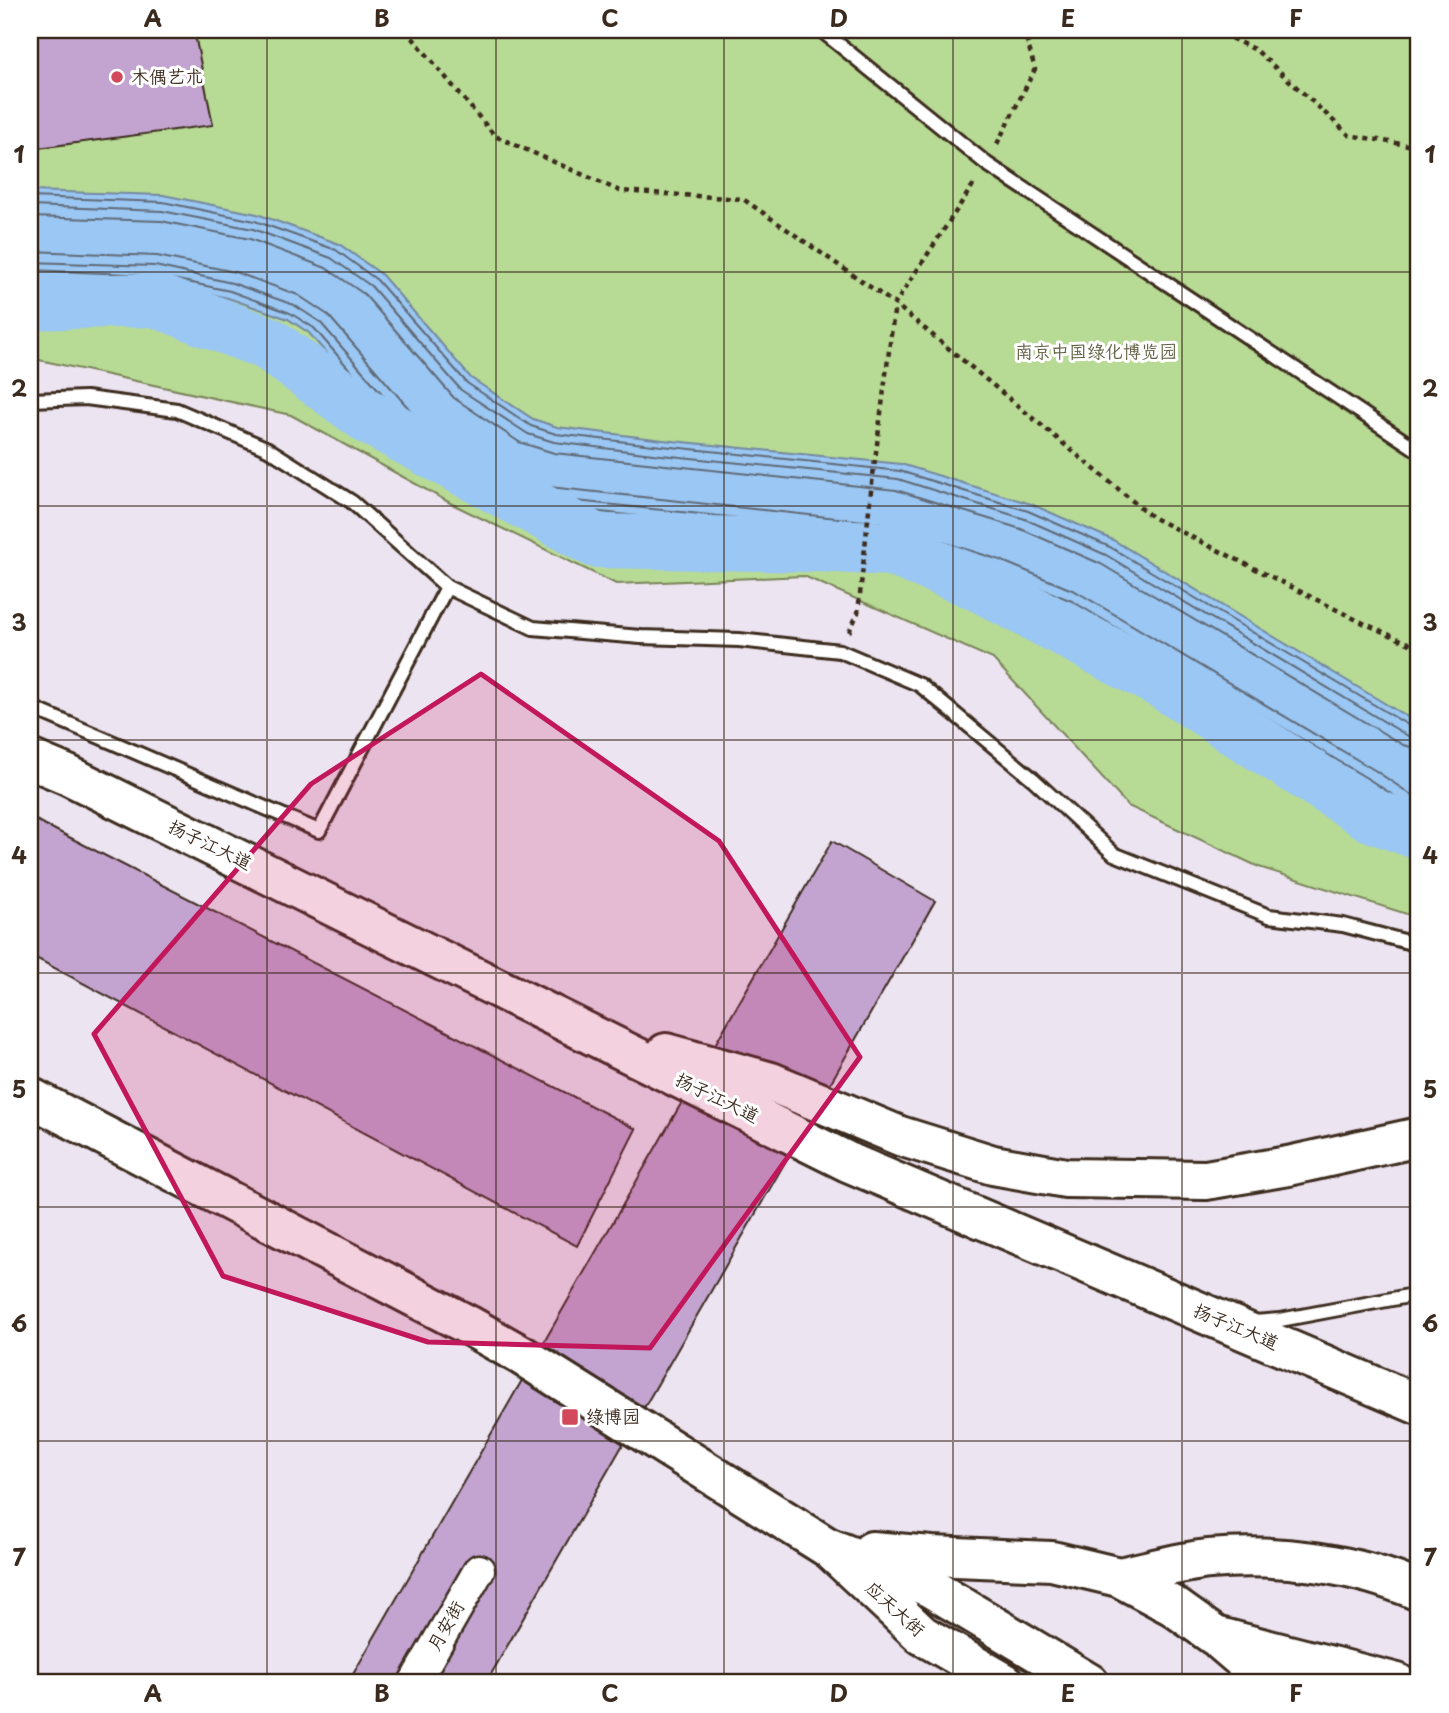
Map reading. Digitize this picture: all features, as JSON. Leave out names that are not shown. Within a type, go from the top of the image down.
[{"type":"main road","name":"扬子江大道","points":[[30,759],[80,781],[848,1162],[1419,1405]]},
{"type":"main road","points":[[580,1030],[771,1082],[900,1136],[993,1165],[1066,1178],[1206,1180],[1288,1166],[1419,1137]]},
{"type":"main road","points":[[30,1097],[521,1355],[828,1547],[929,1587],[1089,1683]]},
{"type":"main road","points":[[828,1547],[932,1556],[1052,1561],[1119,1577],[1173,1606],[1215,1636],[1270,1683]]},
{"type":"main road","name":"应天大街","points":[[828,1547],[922,1635],[1005,1683]]},
{"type":"main road","points":[[1119,1577],[1208,1559],[1280,1558],[1350,1568],[1419,1591]]},
{"type":"main road","points":[[1215,1636],[1397,1683]]},
{"type":"street","name":"月安街","points":[[414,1683],[479,1570]]},
{"type":"lane","points":[[821,30],[987,164],[1419,452]]},
{"type":"lane","points":[[30,400],[86,398],[177,410],[268,449],[352,502],[447,587],[533,628],[641,637],[739,640],[841,651],[920,685],[1033,779],[1114,855],[1269,916],[1343,925],[1419,945]]},
{"type":"lane","points":[[30,707],[319,831],[447,587]]},
{"type":"lane","points":[[1227,1323],[1280,1320],[1419,1294]]},
{"type":"path","points":[[406,30],[495,136],[620,191],[743,199],[895,304],[1152,517],[1359,621],[1419,648]]},
{"type":"path","points":[[858,613],[895,304],[987,164],[1035,69],[1024,30]]},
{"type":"path","points":[[1213,30],[1256,50],[1349,135],[1419,146]]},
{"type":"highlighted area","points":[[481,674],[719,841],[860,1057],[650,1348],[428,1342],[223,1276],[94,1034],[311,784]]},
{"type":"green space","name":"南京中国绿化博览园","points":[[30,30],[1419,30],[1419,918],[1259,867],[1128,806],[993,659],[804,576],[616,584],[452,504],[291,415],[30,358]]},
{"type":"water","points":[[30,191],[163,195],[257,214],[339,244],[381,274],[471,378],[533,419],[557,427],[901,464],[1031,504],[1113,540],[1419,724],[1419,831],[1362,793],[1064,615],[992,585],[879,549],[534,512],[484,494],[399,438],[309,333],[288,319],[228,298],[152,281],[30,277]]},
{"type":"building","name":"木偶艺术","points":[[30,30],[194,30],[213,125],[30,149]]},
{"type":"building","points":[[30,817],[636,1129],[577,1246],[30,955]]},
{"type":"building","points":[[832,841],[935,901],[486,1683],[348,1683]]},
{"type":"waterway","points":[[30,303],[155,300],[269,344],[370,418],[596,541],[891,549],[974,582],[1164,683],[1371,815],[1419,833]]},
{"type":"place","name":"木偶艺术","points":[[117,77]]},
{"type":"place","name":"绿博园","points":[[570,1417]]}]
